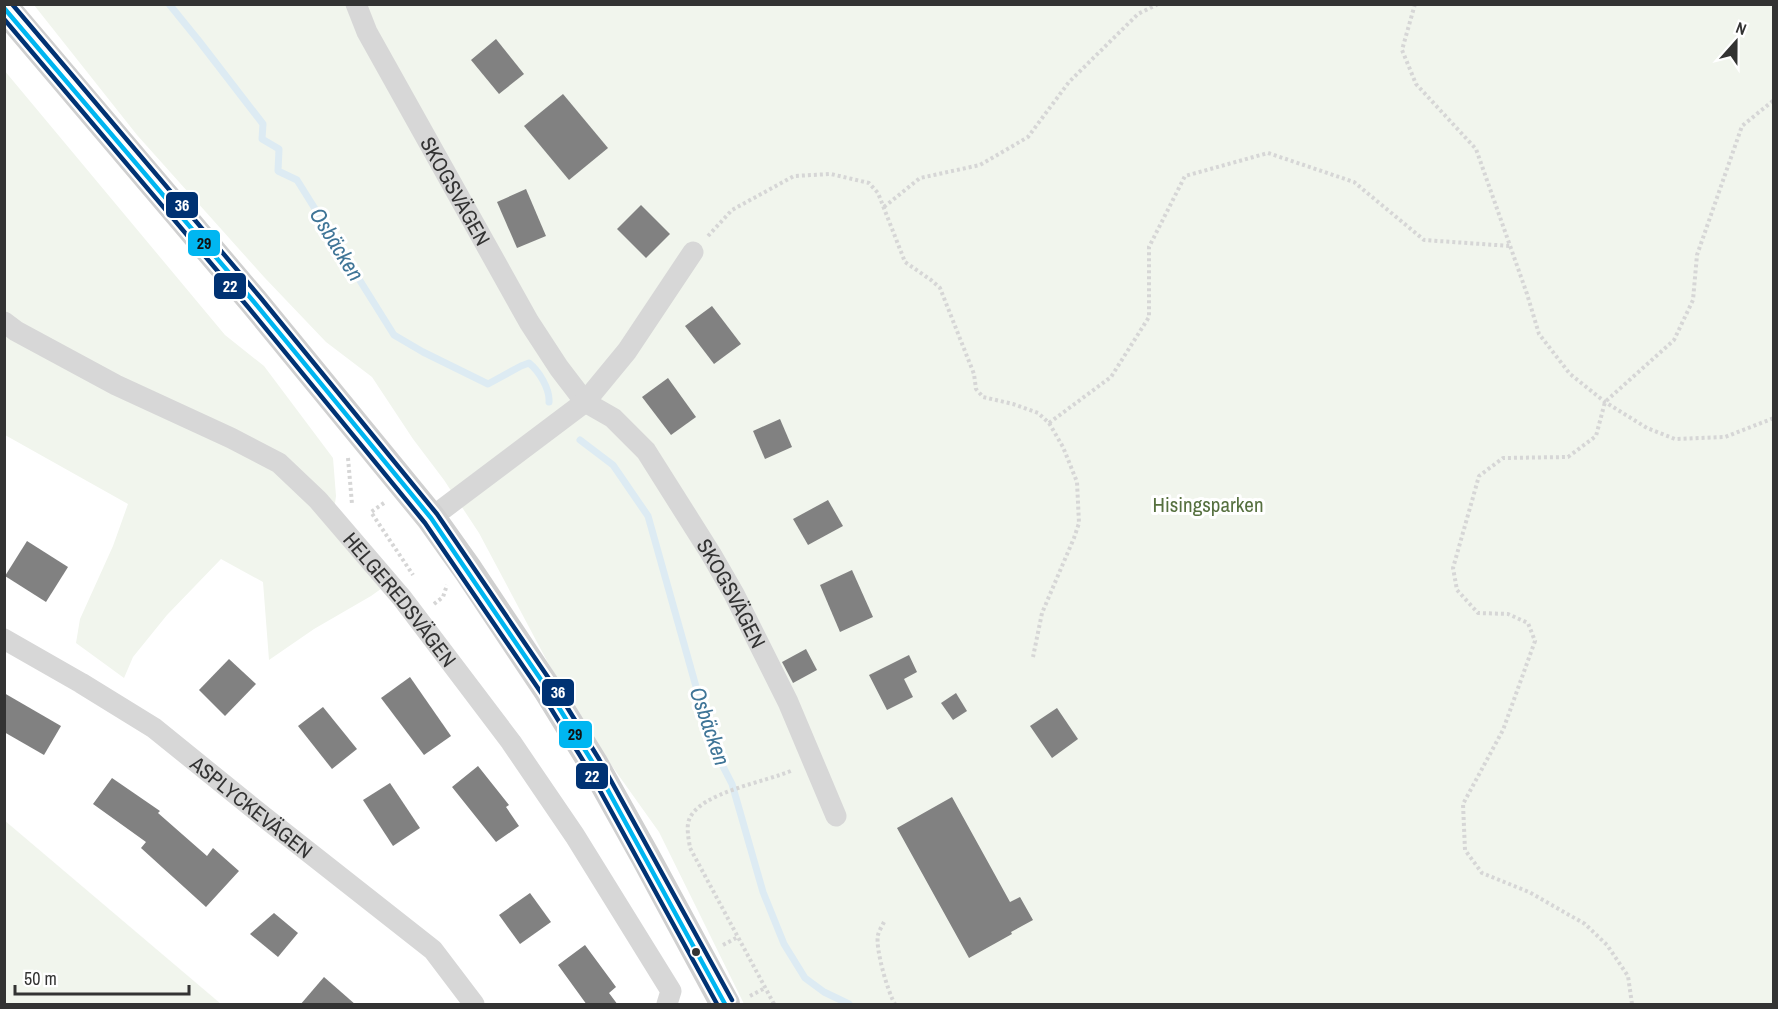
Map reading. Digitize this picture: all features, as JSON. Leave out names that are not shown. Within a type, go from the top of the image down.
[{"type":"street","name":"SKOGSVÄGEN","points":[[356,4],[367,32],[529,322],[559,368],[585,402],[613,418],[646,451],[734,594],[788,702],[836,816]]},
{"type":"street","points":[[4,7],[254,302],[431,518],[542,680],[736,1001]]},
{"type":"street","points":[[431,518],[585,402],[627,351],[693,252]]},
{"type":"street","name":"HELGEREDSVÄGEN","points":[[4,322],[16,331],[116,385],[231,438],[279,463],[318,500],[402,598],[511,742],[575,836],[670,991],[667,1005]]},
{"type":"street","name":"ASPLYCKEVÄGEN","points":[[4,639],[154,728],[433,950],[474,1005]]},
{"type":"path","points":[[884,207],[920,178],[980,165],[1028,137],[1069,82],[1138,14],[1158,4]]},
{"type":"path","points":[[1415,4],[1402,50],[1416,84],[1476,149],[1539,334],[1570,374],[1605,402],[1647,428],[1675,439],[1725,437],[1773,418]]},
{"type":"path","points":[[1632,1005],[1628,976],[1607,945],[1585,924],[1529,892],[1482,873],[1465,850],[1463,804],[1503,730],[1535,641],[1528,623],[1508,614],[1478,613],[1456,590],[1453,568],[1479,476],[1503,458],[1568,457],[1596,436],[1605,402],[1674,340],[1693,300],[1697,255],[1742,126],[1773,100]]},
{"type":"path","points":[[1048,423],[1112,376],[1149,317],[1149,247],[1185,176],[1268,153],[1354,182],[1424,240],[1510,246]]},
{"type":"path","points":[[693,252],[732,210],[794,176],[831,174],[869,183],[878,193],[905,262],[940,288],[974,374],[976,389],[983,397],[1013,404],[1038,414],[1048,423],[1063,447],[1077,482],[1079,523],[1042,613],[1033,657]]},
{"type":"path","points":[[355,460],[349,452],[348,467],[356,544]]},
{"type":"path","points":[[388,500],[371,512],[419,583],[402,598]]},
{"type":"path","points":[[441,575],[454,594]]},
{"type":"path","points":[[774,1005],[690,848],[689,820],[705,802],[745,785],[782,775],[812,761]]},
{"type":"path","points":[[884,922],[877,937],[883,971],[895,1005]]},
{"type":"path","points":[[721,946],[738,936]]},
{"type":"path","points":[[736,1001],[765,988]]},
{"type":"green space","name":"Hisingsparken","points":[[34,5],[1773,5],[1773,1004],[744,1004],[659,832],[597,745],[547,661],[479,533],[372,377],[326,342],[264,277],[137,135]]},
{"type":"green space","points":[[4,70],[225,335],[264,366],[333,458],[336,496],[332,526],[385,586],[314,629],[269,660],[263,582],[221,559],[167,615],[133,657],[124,678],[76,643],[80,619],[113,546],[128,504],[5,435]]},
{"type":"green space","points":[[4,820],[221,1004],[5,1004]]},
{"type":"building","points":[[496,39],[524,74],[499,94],[471,60]]},
{"type":"building","points":[[563,94],[608,148],[569,180],[524,126]]},
{"type":"building","points":[[526,189],[546,236],[517,248],[497,202]]},
{"type":"building","points":[[641,205],[670,234],[646,258],[617,229]]},
{"type":"building","points":[[712,306],[741,344],[714,364],[685,326]]},
{"type":"building","points":[[668,378],[696,417],[671,435],[642,397]]},
{"type":"building","points":[[780,419],[792,447],[765,459],[753,431]]},
{"type":"building","points":[[828,500],[843,526],[808,545],[793,519]]},
{"type":"building","points":[[27,541],[68,567],[46,602],[5,576]]},
{"type":"building","points":[[852,570],[873,617],[840,632],[820,585]]},
{"type":"building","points":[[806,649],[817,670],[793,683],[782,662]]},
{"type":"building","points":[[909,655],[917,672],[904,679],[913,697],[887,710],[869,675]]},
{"type":"building","points":[[229,659],[256,684],[225,716],[199,690]]},
{"type":"building","points":[[410,677],[451,736],[424,755],[381,698]]},
{"type":"building","points":[[4,693],[61,726],[44,755],[4,732]]},
{"type":"building","points":[[956,693],[967,711],[953,720],[941,703]]},
{"type":"building","points":[[323,707],[357,749],[332,769],[298,726]]},
{"type":"building","points":[[1057,708],[1078,739],[1052,758],[1030,726]]},
{"type":"building","points":[[478,766],[509,805],[506,807],[519,826],[496,842],[452,787]]},
{"type":"building","points":[[112,778],[160,811],[158,813],[207,856],[213,848],[239,871],[206,907],[141,848],[146,842],[93,804]]},
{"type":"building","points":[[390,783],[420,828],[393,846],[363,800]]},
{"type":"building","points":[[952,797],[1010,902],[1020,897],[1033,920],[969,958],[897,828]]},
{"type":"building","points":[[530,893],[551,922],[520,944],[499,915]]},
{"type":"building","points":[[274,913],[298,933],[278,957],[250,934]]},
{"type":"building","points":[[585,945],[616,987],[609,993],[618,1005],[587,1005],[558,965]]},
{"type":"building","points":[[324,977],[356,1005],[300,1005]]},
{"type":"waterway","name":"Osbäcken","points":[[169,4],[263,124],[262,139],[279,149],[278,171],[297,180],[394,335],[488,384],[529,363],[543,381],[549,402]]},
{"type":"waterway","name":"Osbäcken","points":[[580,440],[613,465],[648,516],[713,747],[732,784],[763,892],[784,944],[805,978],[824,992],[849,1004]]},
{"type":"transit line","name":"36","points":[[12,4],[260,297],[437,514],[554,686],[599,759],[732,1000]]},
{"type":"transit line","name":"29","points":[[4,8],[254,302],[431,518],[548,690],[593,763],[725,1004]]},
{"type":"transit line","name":"22","points":[[4,19],[248,307],[425,523],[542,694],[587,767],[717,1004]]}]
